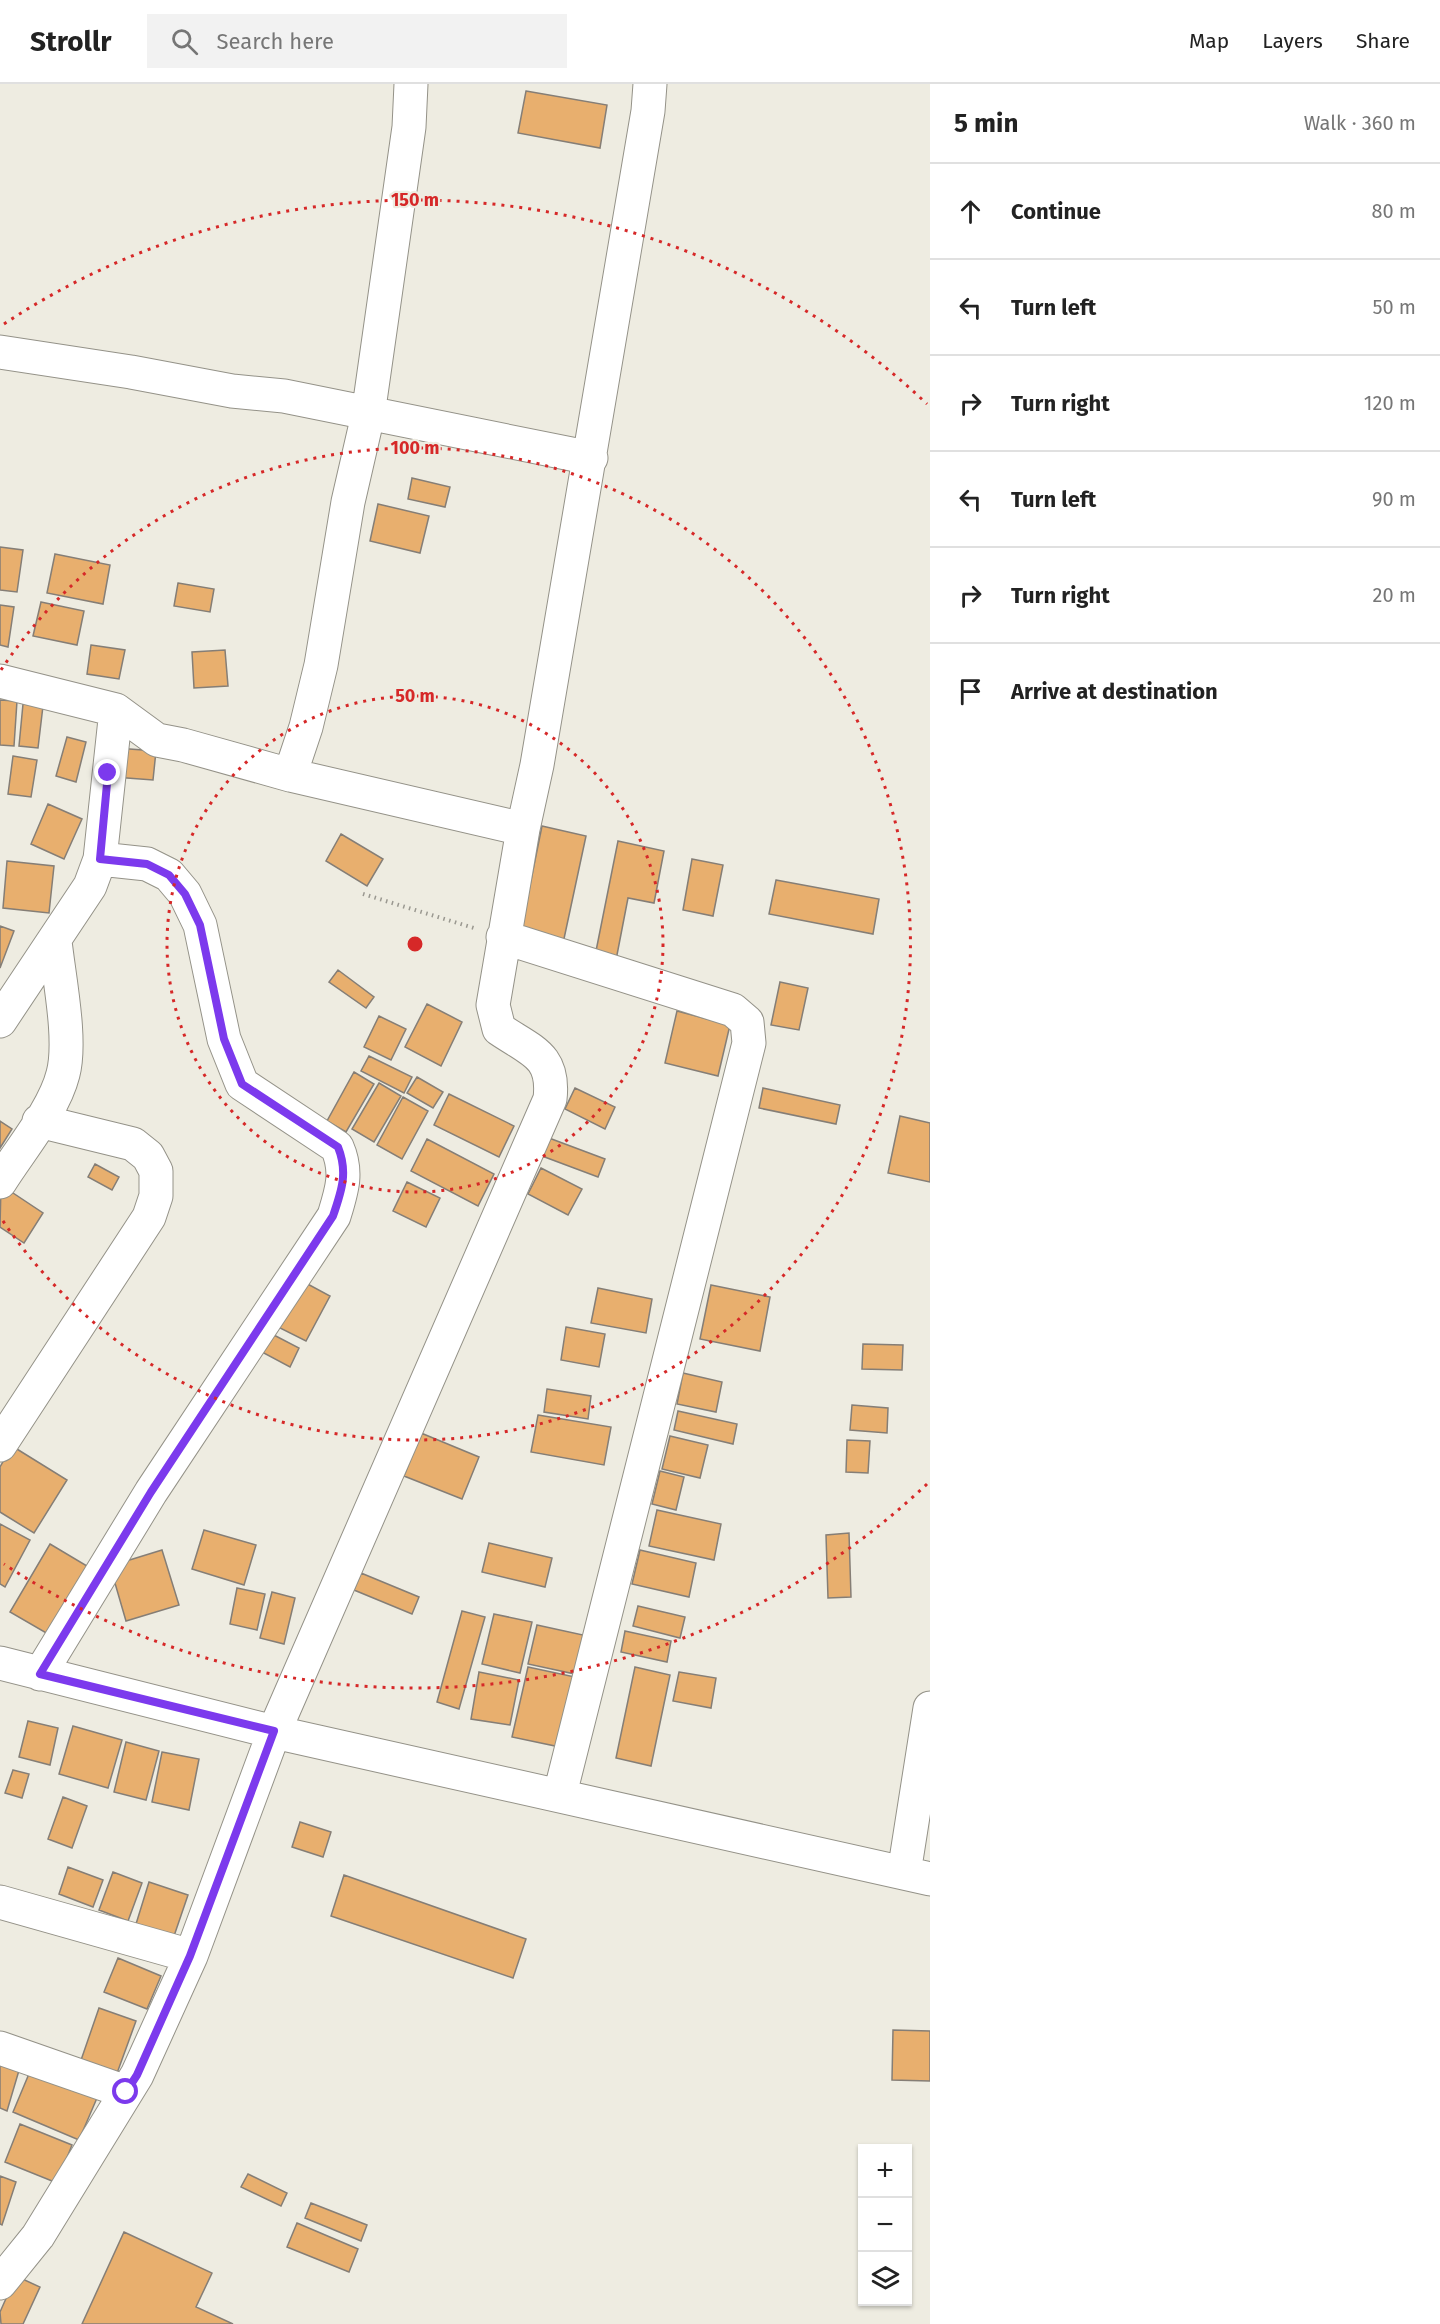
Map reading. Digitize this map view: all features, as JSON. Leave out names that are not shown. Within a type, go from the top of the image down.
[{"type":"street","points":[[290,775],[306,727],[321,665],[346,513],[368,415],[409,127],[411,84]]},
{"type":"street","points":[[0,2283],[38,2236],[137,2075],[190,1956],[274,1731],[550,1099],[551,1072],[543,1059],[499,1029],[494,1017],[493,1005],[503,937],[537,765],[591,458],[648,111],[650,84]]},
{"type":"street","points":[[0,352],[132,372],[232,391],[284,396],[368,415],[591,458]]},
{"type":"street","points":[[0,681],[116,710],[157,740],[290,775],[523,829]]},
{"type":"street","points":[[0,1021],[90,886],[100,859],[116,710]]},
{"type":"street","points":[[40,1674],[151,1492],[333,1216],[344,1185],[344,1163],[338,1147],[242,1084],[224,1039],[200,925],[185,894],[169,875],[147,864],[100,859]]},
{"type":"street","points":[[503,937],[733,1010],[747,1022],[749,1043],[560,1794]]},
{"type":"street","points":[[0,1182],[52,1101],[63,1075],[66,1051],[55,941]]},
{"type":"street","points":[[0,1445],[149,1217],[156,1196],[156,1171],[148,1156],[133,1144],[39,1121]]},
{"type":"street","points":[[0,1663],[274,1731],[917,1876],[930,1708]]},
{"type":"street","points":[[0,1902],[190,1956]]},
{"type":"street","points":[[0,2048],[126,2092]]},
{"type":"path","points":[[363,894],[503,937]]},
{"type":"building","points":[[526,91],[607,105],[600,148],[518,133]]},
{"type":"building","points":[[412,478],[450,487],[445,507],[408,499]]},
{"type":"building","points":[[378,504],[429,516],[420,553],[370,541]]},
{"type":"building","points":[[0,547],[23,550],[17,592],[0,590]]},
{"type":"building","points":[[55,554],[110,565],[103,604],[47,593]]},
{"type":"building","points":[[178,583],[214,589],[210,612],[174,606]]},
{"type":"building","points":[[41,602],[84,611],[77,645],[33,636]]},
{"type":"building","points":[[0,605],[14,607],[8,647],[0,645]]},
{"type":"building","points":[[91,645],[125,650],[119,679],[87,674]]},
{"type":"building","points":[[225,650],[228,686],[194,688],[192,652]]},
{"type":"building","points":[[0,700],[17,701],[14,746],[0,745]]},
{"type":"building","points":[[23,704],[43,706],[38,748],[19,746]]},
{"type":"building","points":[[67,737],[86,742],[76,782],[56,776]]},
{"type":"building","points":[[116,748],[156,751],[153,780],[114,777]]},
{"type":"building","points":[[13,756],[37,760],[31,797],[8,794]]},
{"type":"building","points":[[48,804],[82,819],[64,859],[31,844]]},
{"type":"building","points":[[542,826],[586,836],[562,948],[519,939]]},
{"type":"building","points":[[341,834],[383,859],[367,886],[326,861]]},
{"type":"building","points":[[618,841],[664,851],[654,903],[628,898],[616,960],[595,956]]},
{"type":"building","points":[[692,859],[723,865],[713,916],[683,910]]},
{"type":"building","points":[[7,861],[54,866],[49,913],[3,908]]},
{"type":"building","points":[[776,880],[879,899],[873,934],[769,914]]},
{"type":"building","points":[[0,926],[14,931],[0,968]]},
{"type":"building","points":[[338,970],[374,997],[366,1008],[329,982]]},
{"type":"building","points":[[780,982],[808,988],[799,1030],[771,1025]]},
{"type":"building","points":[[427,1004],[462,1022],[441,1066],[405,1047]]},
{"type":"building","points":[[677,1011],[730,1025],[718,1076],[665,1063]]},
{"type":"building","points":[[379,1016],[406,1029],[391,1060],[364,1047]]},
{"type":"building","points":[[369,1056],[412,1077],[404,1093],[361,1071]]},
{"type":"building","points":[[354,1072],[374,1084],[346,1132],[327,1121]]},
{"type":"building","points":[[417,1077],[443,1092],[433,1108],[407,1093]]},
{"type":"building","points":[[379,1083],[401,1096],[374,1142],[352,1129]]},
{"type":"building","points":[[575,1088],[615,1107],[605,1129],[565,1109]]},
{"type":"building","points":[[763,1088],[840,1105],[836,1124],[759,1108]]},
{"type":"building","points":[[449,1094],[514,1126],[499,1157],[434,1125]]},
{"type":"building","points":[[403,1097],[428,1111],[402,1159],[377,1145]]},
{"type":"building","points":[[900,1116],[930,1123],[930,1182],[888,1173]]},
{"type":"building","points":[[0,1121],[12,1129],[0,1148]]},
{"type":"building","points":[[549,1138],[605,1159],[598,1177],[542,1156]]},
{"type":"building","points":[[427,1139],[494,1174],[478,1206],[411,1171]]},
{"type":"building","points":[[95,1164],[119,1177],[112,1190],[88,1177]]},
{"type":"building","points":[[541,1168],[582,1189],[568,1215],[528,1194]]},
{"type":"building","points":[[407,1182],[440,1198],[426,1227],[393,1211]]},
{"type":"building","points":[[1,1185],[43,1213],[24,1243],[0,1227]]},
{"type":"building","points":[[302,1281],[330,1296],[306,1341],[278,1327]]},
{"type":"building","points":[[711,1285],[770,1297],[760,1351],[700,1339]]},
{"type":"building","points":[[598,1288],[652,1299],[646,1333],[591,1323]]},
{"type":"building","points":[[566,1327],[605,1334],[599,1367],[561,1360]]},
{"type":"building","points":[[270,1333],[299,1348],[290,1367],[260,1351]]},
{"type":"building","points":[[863,1344],[903,1345],[902,1370],[862,1369]]},
{"type":"building","points":[[683,1373],[722,1382],[716,1412],[677,1404]]},
{"type":"building","points":[[547,1389],[591,1396],[588,1419],[544,1412]]},
{"type":"building","points":[[852,1405],[888,1408],[887,1433],[850,1430]]},
{"type":"building","points":[[678,1411],[737,1424],[733,1444],[674,1430]]},
{"type":"building","points":[[538,1415],[611,1427],[604,1465],[531,1452]]},
{"type":"building","points":[[421,1433],[479,1457],[462,1499],[404,1476]]},
{"type":"building","points":[[670,1436],[708,1445],[700,1478],[662,1469]]},
{"type":"building","points":[[847,1440],[870,1441],[868,1473],[846,1472]]},
{"type":"building","points":[[12,1446],[67,1480],[34,1533],[0,1512],[0,1467]]},
{"type":"building","points":[[660,1471],[684,1477],[676,1510],[652,1504]]},
{"type":"building","points":[[657,1510],[721,1524],[714,1560],[649,1546]]},
{"type":"building","points":[[0,1524],[30,1540],[5,1587],[0,1584]]},
{"type":"building","points":[[204,1530],[256,1545],[244,1585],[192,1569]]},
{"type":"building","points":[[849,1533],[851,1597],[828,1598],[826,1535]]},
{"type":"building","points":[[489,1543],[552,1558],[545,1587],[482,1572]]},
{"type":"building","points":[[50,1544],[87,1566],[48,1634],[10,1612]]},
{"type":"building","points":[[162,1550],[179,1605],[126,1621],[110,1566]]},
{"type":"building","points":[[640,1550],[696,1563],[689,1597],[632,1584]]},
{"type":"building","points":[[361,1573],[419,1597],[412,1614],[354,1590]]},
{"type":"building","points":[[237,1588],[265,1594],[257,1630],[230,1624]]},
{"type":"building","points":[[272,1592],[295,1598],[284,1644],[260,1638]]},
{"type":"building","points":[[638,1606],[685,1617],[680,1638],[633,1626]]},
{"type":"building","points":[[462,1611],[485,1617],[459,1709],[437,1702]]},
{"type":"building","points":[[494,1614],[532,1622],[520,1673],[482,1664]]},
{"type":"building","points":[[537,1625],[583,1635],[575,1674],[528,1664]]},
{"type":"building","points":[[625,1631],[671,1641],[667,1662],[621,1652]]},
{"type":"building","points":[[528,1667],[575,1677],[560,1747],[512,1737]]},
{"type":"building","points":[[635,1667],[670,1675],[651,1766],[616,1758]]},
{"type":"building","points":[[479,1672],[519,1680],[510,1725],[471,1719]]},
{"type":"building","points":[[679,1672],[716,1678],[711,1708],[673,1701]]},
{"type":"building","points":[[28,1721],[58,1728],[50,1765],[19,1757]]},
{"type":"building","points":[[73,1726],[122,1740],[108,1788],[59,1774]]},
{"type":"building","points":[[126,1742],[159,1751],[146,1800],[114,1792]]},
{"type":"building","points":[[162,1752],[199,1759],[189,1810],[152,1802]]},
{"type":"building","points":[[13,1770],[29,1774],[22,1798],[5,1793]]},
{"type":"building","points":[[63,1797],[87,1806],[72,1848],[48,1839]]},
{"type":"building","points":[[300,1822],[331,1832],[323,1857],[292,1847]]},
{"type":"building","points":[[68,1867],[103,1880],[93,1907],[59,1894]]},
{"type":"building","points":[[113,1872],[142,1883],[128,1921],[99,1910]]},
{"type":"building","points":[[344,1875],[526,1939],[513,1978],[331,1916]]},
{"type":"building","points":[[149,1882],[188,1895],[174,1936],[136,1924]]},
{"type":"building","points":[[118,1958],[161,1976],[147,2009],[104,1992]]},
{"type":"building","points":[[99,2008],[136,2021],[116,2076],[80,2063]]},
{"type":"building","points":[[893,2030],[930,2031],[930,2081],[892,2080]]},
{"type":"building","points":[[0,2061],[20,2067],[7,2111],[0,2108]]},
{"type":"building","points":[[31,2069],[97,2098],[79,2140],[13,2112]]},
{"type":"building","points":[[20,2124],[72,2145],[57,2183],[5,2162]]},
{"type":"building","points":[[248,2174],[287,2193],[281,2206],[241,2187]]},
{"type":"building","points":[[0,2176],[16,2182],[2,2225],[0,2224]]},
{"type":"building","points":[[311,2203],[367,2225],[361,2241],[305,2218]]},
{"type":"building","points":[[297,2223],[358,2249],[349,2272],[287,2247]]},
{"type":"building","points":[[124,2232],[212,2273],[196,2307],[233,2324],[82,2324]]},
{"type":"building","points":[[16,2276],[40,2287],[23,2324],[1,2324],[0,2312]]},
{"type":"route","points":[[108,773],[100,859],[147,864],[169,875],[185,894],[200,925],[224,1039],[230,1060],[242,1084],[338,1147],[344,1163],[344,1185],[333,1216],[151,1492],[40,1674],[274,1731],[190,1956],[137,2075],[126,2092]]}]
